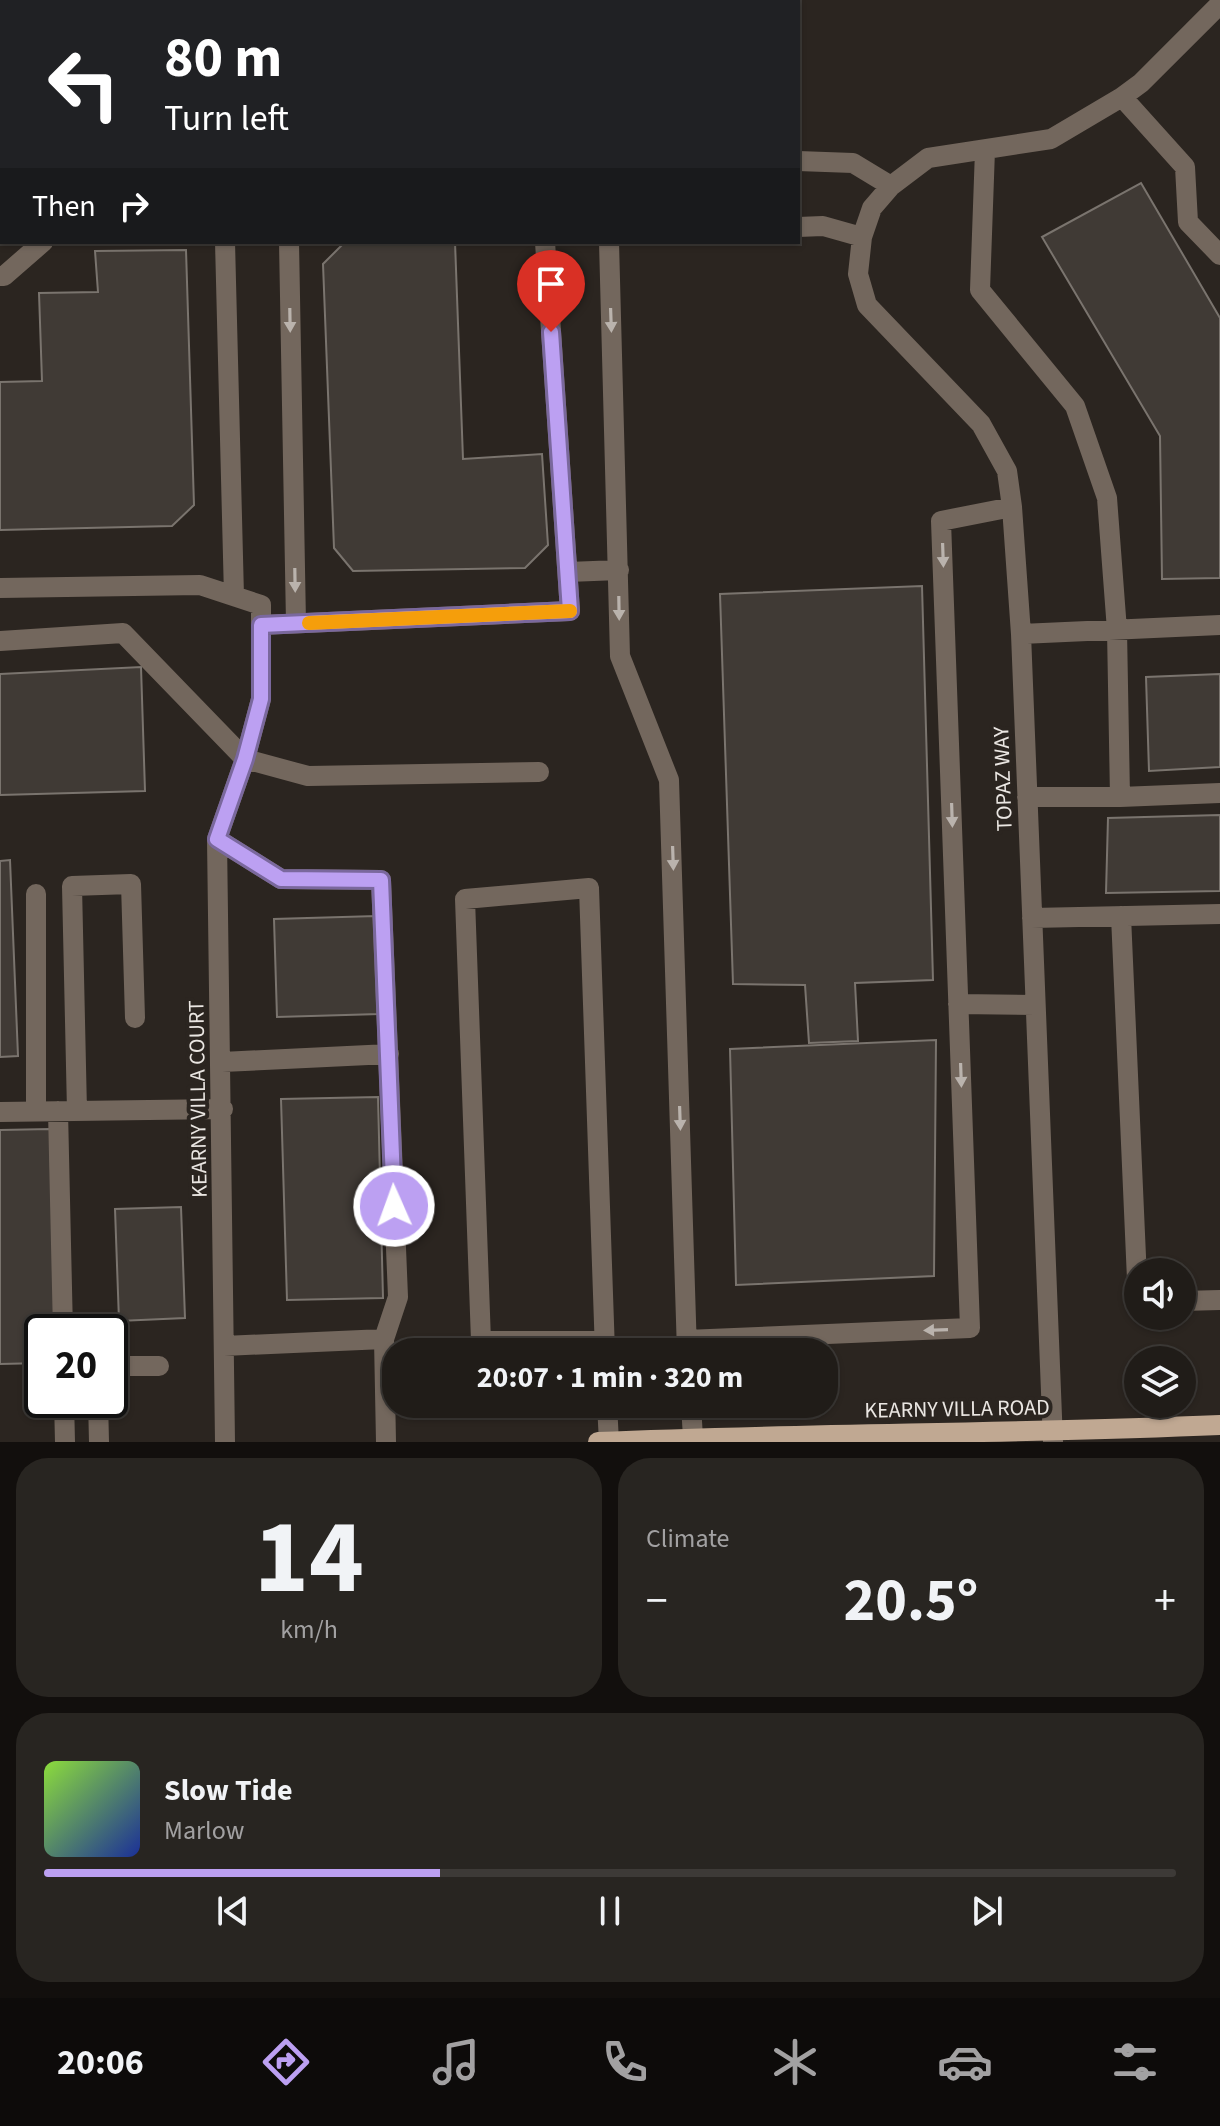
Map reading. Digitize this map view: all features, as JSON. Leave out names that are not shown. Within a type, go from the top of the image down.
[{"type":"main road","name":"KEARNY VILLA ROAD","points":[[598,1442],[693,1438],[1053,1437],[1220,1425]]},
{"type":"street","name":"TOPAZ WAY","points":[[1053,1437],[1021,634],[1007,471],[981,424],[867,305],[858,274],[862,237],[872,208],[891,186],[928,158],[1051,139],[1141,83],[1217,13]]},
{"type":"street","points":[[1122,97],[1185,167],[1188,222],[1220,255]]},
{"type":"street","points":[[985,150],[980,290],[1075,406],[1107,498],[1117,630],[1120,797]]},
{"type":"street","points":[[800,161],[853,163],[891,186]]},
{"type":"street","points":[[800,227],[823,226],[862,237]]},
{"type":"street","points":[[0,276],[4,276],[41,244]]},
{"type":"street","points":[[225,244],[234,596]]},
{"type":"street","points":[[289,244],[296,623]]},
{"type":"street","points":[[0,588],[200,585],[261,605],[261,625],[570,611],[545,244]]},
{"type":"street","points":[[609,244],[620,656],[669,780],[686,1338]]},
{"type":"street","points":[[812,1338],[970,1328],[941,521],[1012,507]]},
{"type":"street","points":[[568,572],[619,570]]},
{"type":"street","name":"KEARNY VILLA COURT","points":[[225,1442],[223,1109],[217,839],[245,759],[261,699],[261,625]]},
{"type":"street","points":[[1021,634],[1220,625]]},
{"type":"street","points":[[0,641],[123,633],[245,759],[308,776],[539,772]]},
{"type":"street","points":[[1027,797],[1220,793]]},
{"type":"street","points":[[217,839],[281,879],[381,880],[398,1297],[384,1338]]},
{"type":"street","points":[[63,1314],[72,886],[131,884],[135,1018]]},
{"type":"street","points":[[589,888],[604,1347],[481,1341],[465,899],[589,888]]},
{"type":"street","points":[[36,894],[36,1112]]},
{"type":"street","points":[[1032,918],[1220,914]]},
{"type":"street","points":[[1121,916],[1136,1258]]},
{"type":"street","points":[[958,1004],[1035,1005]]},
{"type":"street","points":[[222,1062],[389,1054]]},
{"type":"street","points":[[0,1112],[223,1109]]},
{"type":"street","points":[[1196,1301],[1220,1300]]},
{"type":"street","points":[[224,1346],[382,1339]]},
{"type":"street","points":[[128,1366],[159,1366]]},
{"type":"street","points":[[64,1418],[65,1442]]},
{"type":"street","points":[[98,1418],[99,1442]]},
{"type":"street","points":[[386,1418],[386,1442]]},
{"type":"street","points":[[608,1418],[609,1442]]},
{"type":"street","points":[[692,1418],[693,1438]]},
{"type":"building","points":[[1141,183],[1220,318],[1220,578],[1162,579],[1160,436],[1042,237]]},
{"type":"building","points":[[343,244],[455,244],[463,459],[542,454],[548,545],[525,568],[353,571],[334,548],[323,264]]},
{"type":"building","points":[[186,250],[194,505],[172,526],[0,530],[0,382],[42,381],[39,293],[98,292],[95,251]]},
{"type":"building","points":[[922,586],[933,980],[855,983],[858,1041],[809,1043],[805,985],[733,984],[720,594]]},
{"type":"building","points":[[141,667],[145,791],[0,795],[0,674]]},
{"type":"building","points":[[1220,674],[1220,767],[1149,771],[1146,677]]},
{"type":"building","points":[[1220,815],[1220,891],[1106,893],[1108,818]]},
{"type":"building","points":[[10,860],[18,1056],[0,1057],[0,861]]},
{"type":"building","points":[[376,916],[379,1014],[277,1017],[274,919]]},
{"type":"building","points":[[936,1040],[934,1276],[736,1285],[730,1049]]},
{"type":"building","points":[[378,1097],[383,1298],[287,1300],[281,1099]]},
{"type":"building","points":[[50,1129],[55,1314],[24,1314],[24,1363],[0,1364],[0,1130]]},
{"type":"building","points":[[181,1207],[185,1318],[128,1321],[128,1314],[119,1314],[115,1209]]},
{"type":"slow traffic","points":[[309,623],[570,611]]},
{"type":"route","points":[[394,1206],[381,880],[281,879],[217,839],[245,759],[261,699],[261,625],[570,611],[551,332]]}]
